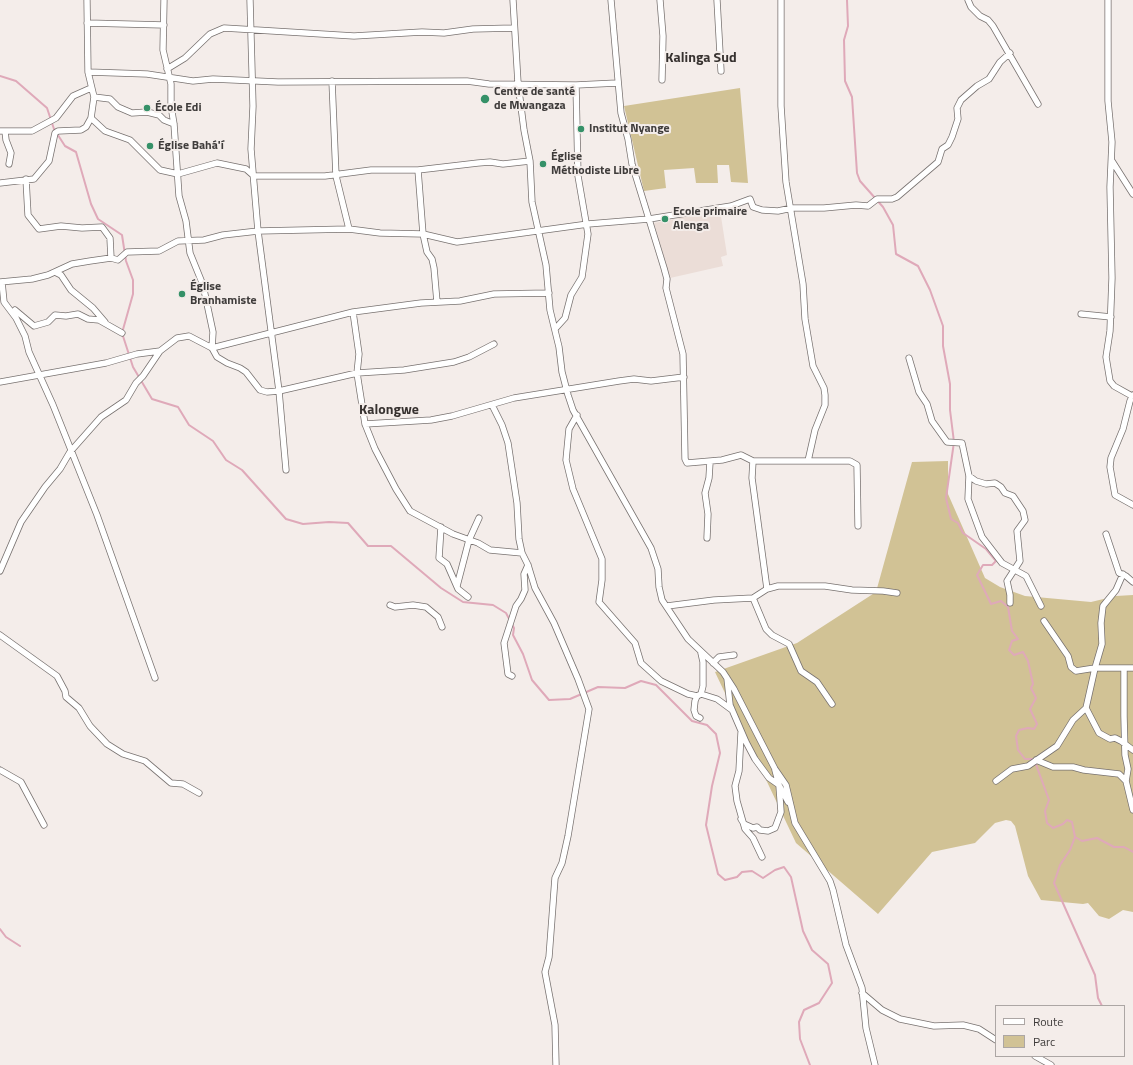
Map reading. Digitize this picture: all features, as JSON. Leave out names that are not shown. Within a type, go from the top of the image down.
[{"type":"street","points":[[0,183],[34,179],[49,161],[55,133],[58,131],[81,130],[86,127],[91,118],[94,97],[88,72],[87,0]]},
{"type":"street","points":[[164,0],[163,50],[166,69],[171,84],[171,106],[174,124],[179,196],[186,221],[190,253],[203,285],[213,332],[212,348],[217,357],[246,372],[260,390],[279,391],[357,373],[404,370],[454,362],[469,357],[494,344]]},
{"type":"street","points":[[250,0],[252,81],[251,149],[258,232],[279,391],[286,470]]},
{"type":"street","points":[[513,0],[518,83],[524,130],[530,161],[532,202],[546,265],[550,310],[567,390],[577,415],[648,543],[658,569],[660,594],[680,630],[701,652],[720,667],[727,677],[775,769],[783,779],[789,792],[791,812]]},
{"type":"street","points":[[610,0],[621,113],[628,139],[632,164],[667,279],[666,288],[683,354],[685,459],[687,463],[691,464],[722,460],[741,455],[753,461],[850,460],[857,465],[858,526]]},
{"type":"street","points":[[660,0],[663,43],[662,80]]},
{"type":"street","points":[[717,0],[721,72]]},
{"type":"street","points":[[781,0],[783,142],[786,182],[792,208],[803,284],[805,319],[811,360],[818,378],[824,388],[825,395],[825,405],[815,430],[808,461]]},
{"type":"street","points":[[968,0],[971,7],[980,16],[988,20],[993,26],[1010,53],[1038,104]]},
{"type":"street","points":[[1108,0],[1107,48],[1112,161],[1111,317],[1106,357],[1110,381],[1114,386],[1132,396],[1123,430],[1110,458],[1110,467],[1115,495],[1133,505]]},
{"type":"street","points":[[87,23],[164,25]]},
{"type":"street","points":[[166,69],[185,58],[210,34],[224,28],[354,36],[422,32],[444,33],[473,29],[514,28]]},
{"type":"street","points":[[155,678],[112,553],[77,464],[70,452],[53,405],[38,375],[16,318],[4,302],[1,282],[32,279],[55,272],[72,264],[111,258],[118,260],[128,252],[158,251],[178,241],[188,242],[204,240],[223,235],[258,232],[349,229],[380,233],[423,234],[457,242],[588,224],[649,219],[732,206],[750,199],[753,207],[762,210],[778,211],[792,208],[824,208],[856,205],[864,206],[877,199],[892,199],[897,197],[938,162],[942,149],[948,145],[952,137],[958,119],[958,108],[961,100],[977,86],[989,79],[1000,62],[1010,53]]},
{"type":"street","points":[[88,72],[168,77],[192,81],[213,79],[278,82],[332,81],[576,85],[617,83]]},
{"type":"street","points":[[332,81],[336,176],[349,229]]},
{"type":"street","points":[[555,329],[565,318],[571,295],[582,277],[588,240],[588,224],[578,176],[576,85]]},
{"type":"street","points":[[9,164],[11,153],[3,131],[32,131],[56,118],[73,96],[91,88]]},
{"type":"street","points":[[94,97],[110,99],[118,107],[132,113],[147,112],[159,115],[164,120],[174,124]]},
{"type":"street","points":[[91,118],[105,130],[130,140],[160,170],[178,174],[217,163],[246,169],[254,176],[336,176],[371,170],[418,170],[490,162],[503,164],[530,161]]},
{"type":"street","points":[[1112,161],[1133,194]]},
{"type":"street","points":[[418,170],[423,234],[427,252],[432,259],[434,268],[437,302]]},
{"type":"street","points":[[26,179],[28,215],[39,229],[61,226],[82,228],[102,227],[110,238],[111,258]]},
{"type":"street","points":[[55,272],[62,275],[72,290],[93,308],[108,326]]},
{"type":"street","points":[[0,570],[21,522],[70,452],[101,417],[126,400],[136,383],[144,376],[160,351],[177,338],[189,336],[212,348],[353,312],[437,302],[478,299],[494,294],[549,292]]},
{"type":"street","points":[[4,302],[34,326],[48,322],[55,316],[78,314],[88,319],[99,320],[122,333]]},
{"type":"street","points":[[353,312],[359,354],[357,373],[364,424],[396,489],[410,511],[490,550],[522,553]]},
{"type":"street","points":[[1081,314],[1111,317]]},
{"type":"street","points":[[0,382],[106,363],[137,354],[160,351]]},
{"type":"street","points":[[909,358],[919,392],[927,404],[932,421],[947,442],[962,443],[969,476],[968,499],[982,537],[1002,563],[1026,576],[1041,606]]},
{"type":"street","points":[[364,424],[431,420],[452,416],[514,398],[630,379],[651,381],[684,377]]},
{"type":"street","points":[[492,405],[502,425],[508,443],[517,503],[519,539],[522,553],[528,564],[535,588],[554,623],[581,686],[589,714],[562,863],[554,878],[548,961],[545,972],[555,1025],[556,1065]]},
{"type":"street","points":[[577,415],[569,429],[566,460],[573,489],[602,559],[602,580],[599,602],[635,643],[641,663],[661,680],[688,694],[717,699],[734,712]]},
{"type":"street","points":[[753,461],[752,478],[767,589]]},
{"type":"street","points":[[707,538],[708,514],[704,495],[709,478],[710,462]]},
{"type":"street","points":[[969,476],[976,481],[986,484],[995,483],[1001,487],[1005,493],[1013,496],[1023,512],[1025,520],[1017,531],[1020,561],[1007,581],[1010,603]]},
{"type":"street","points":[[457,586],[469,540],[479,518]]},
{"type":"street","points":[[442,527],[439,558],[447,564],[457,586],[463,595],[468,597]]},
{"type":"street","points":[[1106,534],[1119,573],[1123,574],[1133,582]]},
{"type":"street","points":[[512,676],[508,674],[504,643],[516,606],[521,600],[525,590],[524,574],[528,564]]},
{"type":"street","points":[[996,781],[1012,769],[1028,766],[1058,746],[1073,720],[1086,708],[1102,644],[1101,623],[1103,606],[1116,590],[1123,574]]},
{"type":"street","points":[[667,606],[714,600],[753,598],[767,589],[778,586],[825,586],[852,590],[897,593]]},
{"type":"street","points":[[753,598],[766,629],[772,635],[788,644],[801,671],[817,682],[832,704]]},
{"type":"street","points":[[390,605],[395,607],[413,605],[426,607],[438,617],[442,627]]},
{"type":"street","points":[[1044,621],[1068,656],[1071,667],[1076,672],[1096,668],[1133,668]]},
{"type":"street","points":[[0,635],[57,676],[66,697],[78,708],[90,726],[107,744],[123,754],[145,761],[171,783],[183,784],[199,793]]},
{"type":"street","points":[[700,718],[696,716],[694,710],[704,686],[701,652]]},
{"type":"street","points":[[713,663],[719,656],[734,655]]},
{"type":"street","points":[[1124,668],[1125,756],[1128,769],[1126,781],[1133,810]]},
{"type":"street","points":[[727,677],[728,698],[741,731],[755,759],[769,778],[779,785],[795,823],[811,852],[830,881],[844,938],[859,977],[866,1028],[875,1065]]},
{"type":"street","points":[[1086,708],[1099,734],[1110,739],[1115,738],[1133,750]]},
{"type":"street","points":[[741,731],[739,771],[735,786],[741,819],[745,829],[753,838],[762,857]]},
{"type":"street","points":[[1036,760],[1053,767],[1073,767],[1084,770],[1119,774],[1126,781]]},
{"type":"street","points":[[741,819],[744,824],[753,828],[757,827],[760,830],[768,831],[775,828],[781,812],[779,785],[775,769]]},
{"type":"street","points":[[0,770],[21,782],[44,824]]},
{"type":"street","points":[[862,993],[882,1010],[900,1019],[934,1026],[963,1025],[979,1029],[995,1039]]},
{"type":"street","points":[[1037,1057],[1051,1065]]},
{"type":"shaded area","points":[[720,210],[727,255],[721,257],[723,266],[670,278],[654,223]]},
{"type":"green space","points":[[740,88],[748,183],[731,182],[729,165],[717,165],[718,183],[696,183],[694,168],[664,170],[666,188],[644,191],[624,106]]},
{"type":"green space","points":[[948,461],[948,494],[985,578],[1000,587],[1025,596],[1091,602],[1116,596],[1133,595],[1133,912],[1123,910],[1109,919],[1099,916],[1088,903],[1083,904],[1041,900],[1028,876],[1015,826],[1011,821],[1006,820],[995,823],[975,843],[932,852],[878,914],[796,843],[715,672],[797,643],[876,592],[912,462]]},
{"type":"waterway","points":[[847,0],[848,26],[844,40],[845,81],[852,97],[857,173],[860,181],[883,207],[893,225],[896,254],[918,266],[930,290],[943,326],[943,346],[950,384],[950,410],[954,442],[946,498],[951,519],[958,523],[963,533],[986,549],[996,561],[992,565],[983,565],[977,575],[991,604],[1001,601],[1008,607],[1012,631],[1018,639],[1012,641],[1009,650],[1014,655],[1023,652],[1028,661],[1033,684],[1031,688],[1036,698],[1030,709],[1037,724],[1034,729],[1028,728],[1019,730],[1016,736],[1018,750],[1025,759],[1034,759],[1049,800],[1045,811],[1047,823],[1053,828],[1063,824],[1067,820],[1072,822],[1075,837],[1070,850],[1060,865],[1054,883],[1095,975],[1098,998],[1102,1005]]},
{"type":"waterway","points":[[0,76],[16,81],[47,108],[54,129],[65,146],[76,152],[91,204],[98,219],[122,235],[126,261],[133,280],[133,294],[122,333],[133,367],[152,399],[178,407],[189,425],[213,441],[226,460],[242,470],[286,519],[303,524],[329,522],[348,523],[368,546],[391,546],[441,588],[463,602],[493,605],[506,613],[514,628],[513,635],[523,654],[532,680],[549,700],[570,699],[598,687],[625,688],[641,681],[656,685],[692,721],[707,725],[716,734],[720,753],[712,786],[706,825],[718,874],[725,880],[737,877],[742,872],[752,871],[763,878],[775,870],[784,867],[791,877],[803,931],[812,950],[828,964],[832,983],[819,1003],[804,1010],[799,1022],[800,1039],[810,1065]]},
{"type":"waterway","points":[[1075,837],[1082,841],[1097,838],[1114,847],[1124,847],[1133,852]]},
{"type":"waterway","points":[[0,929],[6,937],[20,946]]},
{"type":"place","name":"Centre de santé de Mwangaza","points":[[485,99]]},
{"type":"place","name":"École Edi","points":[[147,108]]},
{"type":"place","name":"Institut Nyange","points":[[581,129]]},
{"type":"place","name":"Église Bahá'í","points":[[150,146]]},
{"type":"place","name":"Église Méthodiste Libre","points":[[543,164]]},
{"type":"place","name":"Ecole primaire Alenga","points":[[665,219]]},
{"type":"place","name":"Église Branhamiste","points":[[182,294]]},
{"type":"district","name":"Kalinga Sud","points":[[701,59]]},
{"type":"district","name":"Kalongwe","points":[[389,411]]}]
